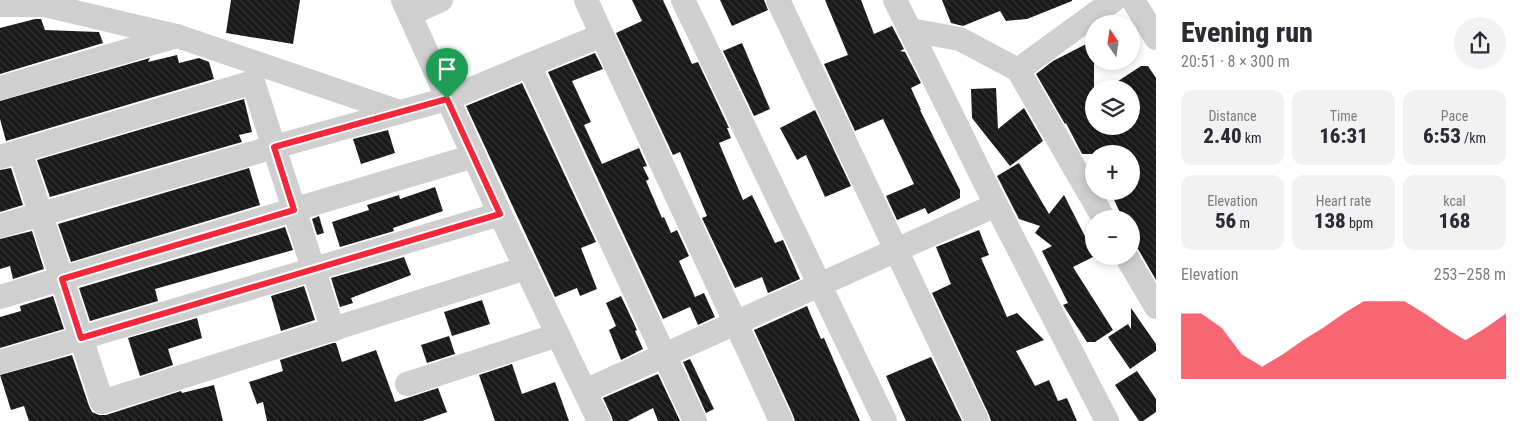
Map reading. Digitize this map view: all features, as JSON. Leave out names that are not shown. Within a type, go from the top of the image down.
[{"type":"street","points":[[441,0],[406,7],[500,214],[598,421]]},
{"type":"street","points":[[586,0],[781,421]]},
{"type":"street","points":[[683,0],[885,421]]},
{"type":"street","points":[[778,0],[977,421]]},
{"type":"street","points":[[895,0],[996,205],[1107,421]]},
{"type":"street","points":[[1018,70],[1114,0]]},
{"type":"street","points":[[1133,0],[1156,38]]},
{"type":"street","points":[[0,5],[48,3],[177,36],[400,112]]},
{"type":"street","points":[[910,30],[960,39],[1018,70],[1099,210]]},
{"type":"street","points":[[0,226],[447,99],[602,35]]},
{"type":"street","points":[[0,88],[177,36]]},
{"type":"street","points":[[530,65],[695,421]]},
{"type":"street","points":[[333,330],[253,82],[10,154],[41,215],[102,402],[333,330],[526,268]]},
{"type":"street","points":[[0,297],[474,156]]},
{"type":"street","points":[[585,392],[996,205]]},
{"type":"street","points":[[0,362],[500,214]]},
{"type":"street","points":[[1131,265],[1156,307]]},
{"type":"street","points":[[407,384],[558,335]]},
{"type":"building","points":[[231,0],[300,0],[293,44],[226,33]]},
{"type":"building","points":[[632,0],[663,0],[692,64],[698,62],[729,128],[727,128],[731,138],[719,143],[743,200],[752,195],[775,243],[783,240],[800,279],[768,293],[762,277],[735,288],[702,218],[707,216],[680,152],[673,155],[616,33],[642,21]]},
{"type":"building","points":[[720,0],[764,0],[768,10],[732,26]]},
{"type":"building","points":[[825,0],[861,0],[874,34],[892,26],[904,49],[900,51],[905,52],[921,83],[911,88],[960,190],[960,198],[928,214],[925,208],[897,220],[886,196],[914,184],[883,119],[855,131],[824,64],[848,55]]},
{"type":"building","points":[[942,0],[1072,1],[1027,19],[1006,21],[1000,11],[963,26],[951,23]]},
{"type":"building","points":[[41,19],[45,30],[99,32],[103,43],[0,74],[0,28]]},
{"type":"building","points":[[742,43],[770,109],[754,116],[723,51]]},
{"type":"building","points":[[1085,45],[1085,70],[1094,70],[1094,80],[1085,80],[1085,135],[1140,135],[1140,80],[1120,80],[1135,70],[1140,70],[1141,66],[1148,66],[1156,78],[1156,280],[1140,252],[1140,210],[1119,210],[1114,200],[1140,200],[1140,145],[1085,145],[1085,154],[1082,154],[1066,123],[1036,74],[1053,61]]},
{"type":"building","points":[[595,53],[603,69],[572,81],[591,122],[584,125],[602,164],[639,148],[647,166],[643,167],[649,179],[646,181],[662,218],[664,217],[671,233],[677,230],[689,256],[679,261],[695,297],[704,293],[715,317],[698,325],[690,307],[663,319],[548,72]]},
{"type":"building","points":[[177,55],[179,63],[199,58],[209,62],[214,79],[6,141],[0,119],[0,101],[150,58],[148,62]]},
{"type":"building","points":[[522,83],[596,242],[581,248],[597,289],[580,296],[577,288],[555,297],[466,106]]},
{"type":"building","points":[[996,88],[998,129],[1024,108],[1043,141],[1010,166],[972,118],[971,89]]},
{"type":"building","points":[[244,99],[252,132],[239,135],[242,142],[50,197],[37,160]]},
{"type":"building","points":[[815,110],[851,186],[825,197],[806,155],[797,160],[780,128]]},
{"type":"building","points":[[388,130],[395,153],[361,164],[353,139]]},
{"type":"building","points":[[1019,163],[1049,214],[1064,195],[1085,236],[1085,261],[1073,267],[1113,330],[1095,342],[1087,342],[1063,305],[1068,303],[1042,251],[1052,246],[1035,233],[1040,226],[1019,219],[997,176]]},
{"type":"building","points":[[11,168],[23,205],[0,212],[0,170]]},
{"type":"building","points":[[249,168],[260,205],[71,262],[58,224]]},
{"type":"building","points":[[435,187],[443,211],[393,228],[394,231],[340,247],[332,222],[369,210],[367,205],[399,195],[400,199]]},
{"type":"building","points":[[319,216],[324,233],[317,235],[312,219]]},
{"type":"building","points":[[285,227],[293,250],[155,289],[158,301],[90,321],[79,288]]},
{"type":"building","points":[[979,230],[989,255],[981,258],[1007,317],[1017,313],[1044,340],[1016,351],[1035,386],[1049,380],[1058,401],[1067,398],[1077,421],[991,421],[932,293],[951,284],[936,247]]},
{"type":"building","points":[[32,231],[44,269],[13,279],[10,266],[0,269],[0,239]]},
{"type":"building","points":[[404,257],[411,275],[351,298],[353,303],[340,307],[331,278]]},
{"type":"building","points":[[304,286],[315,320],[281,331],[271,296]]},
{"type":"building","points":[[53,296],[64,329],[0,348],[0,317],[21,311],[20,306]]},
{"type":"building","points":[[621,296],[637,330],[635,331],[643,349],[621,360],[609,330],[616,326],[606,303]]},
{"type":"building","points":[[482,300],[490,324],[452,336],[444,312]]},
{"type":"building","points":[[807,306],[821,339],[824,338],[860,421],[795,421],[754,330]]},
{"type":"building","points":[[1131,308],[1156,344],[1156,351],[1130,369],[1108,337],[1128,324],[1131,329]]},
{"type":"building","points":[[197,318],[202,338],[168,349],[173,365],[140,376],[128,338]]},
{"type":"building","points":[[449,336],[455,354],[427,363],[421,345]]},
{"type":"building","points":[[336,343],[342,362],[376,350],[395,402],[438,388],[447,412],[422,421],[267,421],[263,402],[257,404],[249,382],[283,371],[280,360]]},
{"type":"building","points":[[72,355],[92,412],[106,415],[181,391],[182,393],[214,385],[223,421],[29,421],[24,406],[11,410],[0,375]]},
{"type":"building","points":[[931,357],[962,421],[906,421],[886,376]]},
{"type":"building","points":[[690,359],[714,409],[706,413],[683,362]]},
{"type":"building","points":[[512,364],[522,394],[555,382],[569,421],[495,421],[479,375]]},
{"type":"building","points":[[1137,371],[1156,399],[1156,412],[1143,421],[1139,421],[1115,385]]},
{"type":"building","points":[[658,374],[680,421],[658,421],[653,408],[628,421],[613,421],[603,398]]},
{"type":"route","points":[[447,99],[500,214],[81,338],[62,279],[294,210],[274,147],[447,99]]}]
